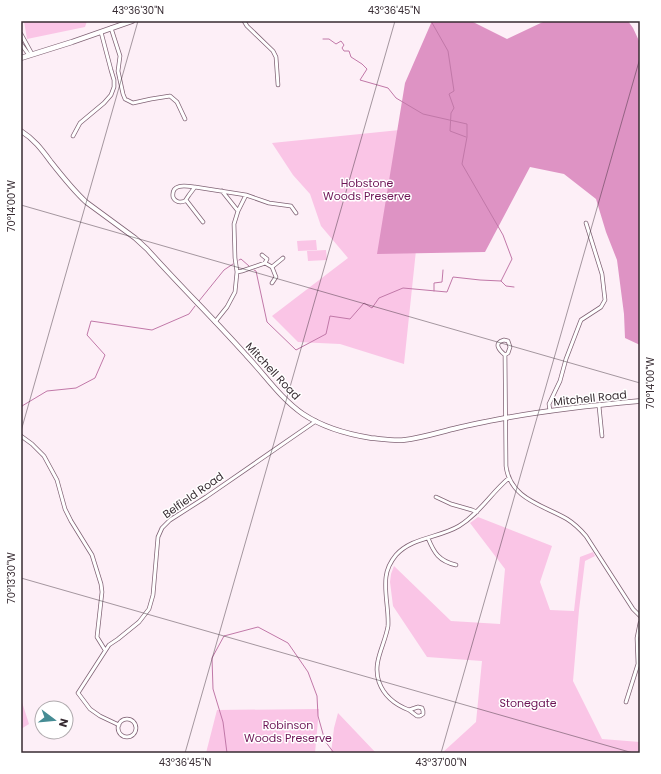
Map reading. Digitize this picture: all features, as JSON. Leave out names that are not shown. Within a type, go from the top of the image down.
[{"type":"main road","points":[[21,58],[132,21]]},
{"type":"street","points":[[244,21],[276,56],[278,85]]},
{"type":"street","points":[[111,28],[120,56],[118,71],[125,99],[133,103],[170,96],[177,102],[185,118]]},
{"type":"street","points":[[72,136],[80,122],[104,104],[111,95],[114,87],[114,80],[101,32]]},
{"type":"street","points":[[21,34],[30,55]]},
{"type":"street","points":[[21,44],[30,55]]},
{"type":"street","name":"Mitchell Road","points":[[21,131],[40,147],[70,185],[86,202],[135,238],[147,249],[246,355],[280,394],[301,412],[331,429],[378,439],[403,440],[506,418],[550,411],[640,401]]},
{"type":"street","points":[[195,187],[185,202],[175,201],[172,197],[172,193],[177,187],[195,187],[246,195],[269,203],[291,206],[296,213]]},
{"type":"street","points":[[222,191],[238,211]]},
{"type":"street","points":[[215,322],[227,307],[235,292],[237,272],[234,224],[238,211],[246,195]]},
{"type":"street","points":[[186,200],[203,222]]},
{"type":"street","points":[[550,411],[549,404],[560,381],[566,358],[581,320],[601,307],[604,300],[602,274],[586,223]]},
{"type":"street","points":[[262,255],[267,259],[265,263]]},
{"type":"street","points":[[272,268],[283,258]]},
{"type":"street","points":[[237,272],[242,272],[265,263]]},
{"type":"street","points":[[265,263],[272,268],[276,277],[272,283]]},
{"type":"street","points":[[505,355],[498,349],[501,341],[504,340],[508,341],[510,347],[508,353],[505,355],[506,466],[509,478],[515,488],[530,501],[568,520],[578,527],[586,536],[633,610],[640,616]]},
{"type":"street","points":[[599,406],[602,436]]},
{"type":"street","name":"Belfield Road","points":[[119,725],[90,710],[78,693],[108,645],[139,622],[149,609],[153,595],[158,537],[162,528],[170,520],[212,493],[316,421]]},
{"type":"street","points":[[21,436],[44,456],[57,480],[65,509],[92,555],[102,584],[97,637],[105,650]]},
{"type":"street","points":[[410,710],[402,708],[387,695],[379,682],[377,672],[379,656],[388,627],[386,576],[390,564],[403,548],[413,543],[449,532],[467,521],[509,478]]},
{"type":"street","points":[[436,496],[451,504],[477,512]]},
{"type":"street","points":[[428,538],[437,555],[446,562],[456,565]]},
{"type":"street","points":[[626,702],[638,664],[637,638],[640,623]]},
{"type":"street","points":[[128,719],[134,722],[136,730],[131,736],[125,736],[119,731],[119,725],[123,720],[128,719]]},
{"type":"green space","points":[[24,21],[87,21],[85,27],[27,39]]},
{"type":"green space","name":"Hobstone Woods Preserve","points":[[429,127],[404,364],[340,344],[298,342],[272,316],[348,258],[321,226],[310,194],[293,175],[272,143]]},
{"type":"green space","points":[[316,240],[317,250],[298,251],[297,241]]},
{"type":"green space","points":[[326,250],[327,260],[308,261],[307,251]]},
{"type":"green space","name":"Stonegate","points":[[478,517],[552,546],[540,582],[550,610],[574,611],[580,557],[593,552],[595,556],[585,561],[573,681],[602,739],[640,742],[640,753],[442,753],[476,722],[482,661],[427,657],[393,606],[390,582],[391,574],[394,566],[451,621],[500,624],[505,569],[470,523]]},
{"type":"green space","points":[[21,699],[29,724],[21,729]]},
{"type":"green space","name":"Robinson Woods Preserve","points":[[319,709],[315,753],[206,753],[217,710]]},
{"type":"green space","points":[[338,713],[376,753],[331,753],[334,728]]},
{"type":"shaded area","points":[[432,21],[471,21],[507,39],[545,21],[628,21],[633,28],[640,43],[640,345],[625,338],[624,314],[617,260],[606,232],[596,199],[564,174],[530,167],[485,252],[377,254],[405,83]]},
{"type":"waterway","points":[[431,21],[448,51],[454,91],[449,94],[454,108],[451,113],[450,131],[466,137]]},
{"type":"waterway","points":[[254,270],[256,271],[267,322],[296,350],[326,334],[330,316],[350,319],[364,303],[372,308],[379,298],[403,288],[447,292],[453,277],[501,281],[512,259],[503,235],[462,164],[467,137],[467,124],[423,114],[396,98],[388,88],[360,80],[367,69],[351,57],[349,51],[344,51],[342,48],[344,45],[341,41],[336,44],[329,39],[323,39]]},
{"type":"waterway","points":[[239,260],[241,259],[249,266]]},
{"type":"waterway","points":[[199,301],[224,270],[233,264]]},
{"type":"waterway","points":[[434,291],[434,283],[442,282],[443,270]]},
{"type":"waterway","points":[[501,281],[506,286],[514,287]]},
{"type":"waterway","points":[[21,409],[22,406],[47,391],[76,388],[95,378],[105,355],[87,335],[91,321],[152,330],[189,314],[195,306]]},
{"type":"waterway","points":[[227,753],[223,722],[213,689],[212,658],[224,636],[258,627],[288,643],[308,672],[317,696],[318,716],[325,741],[334,753]]}]
